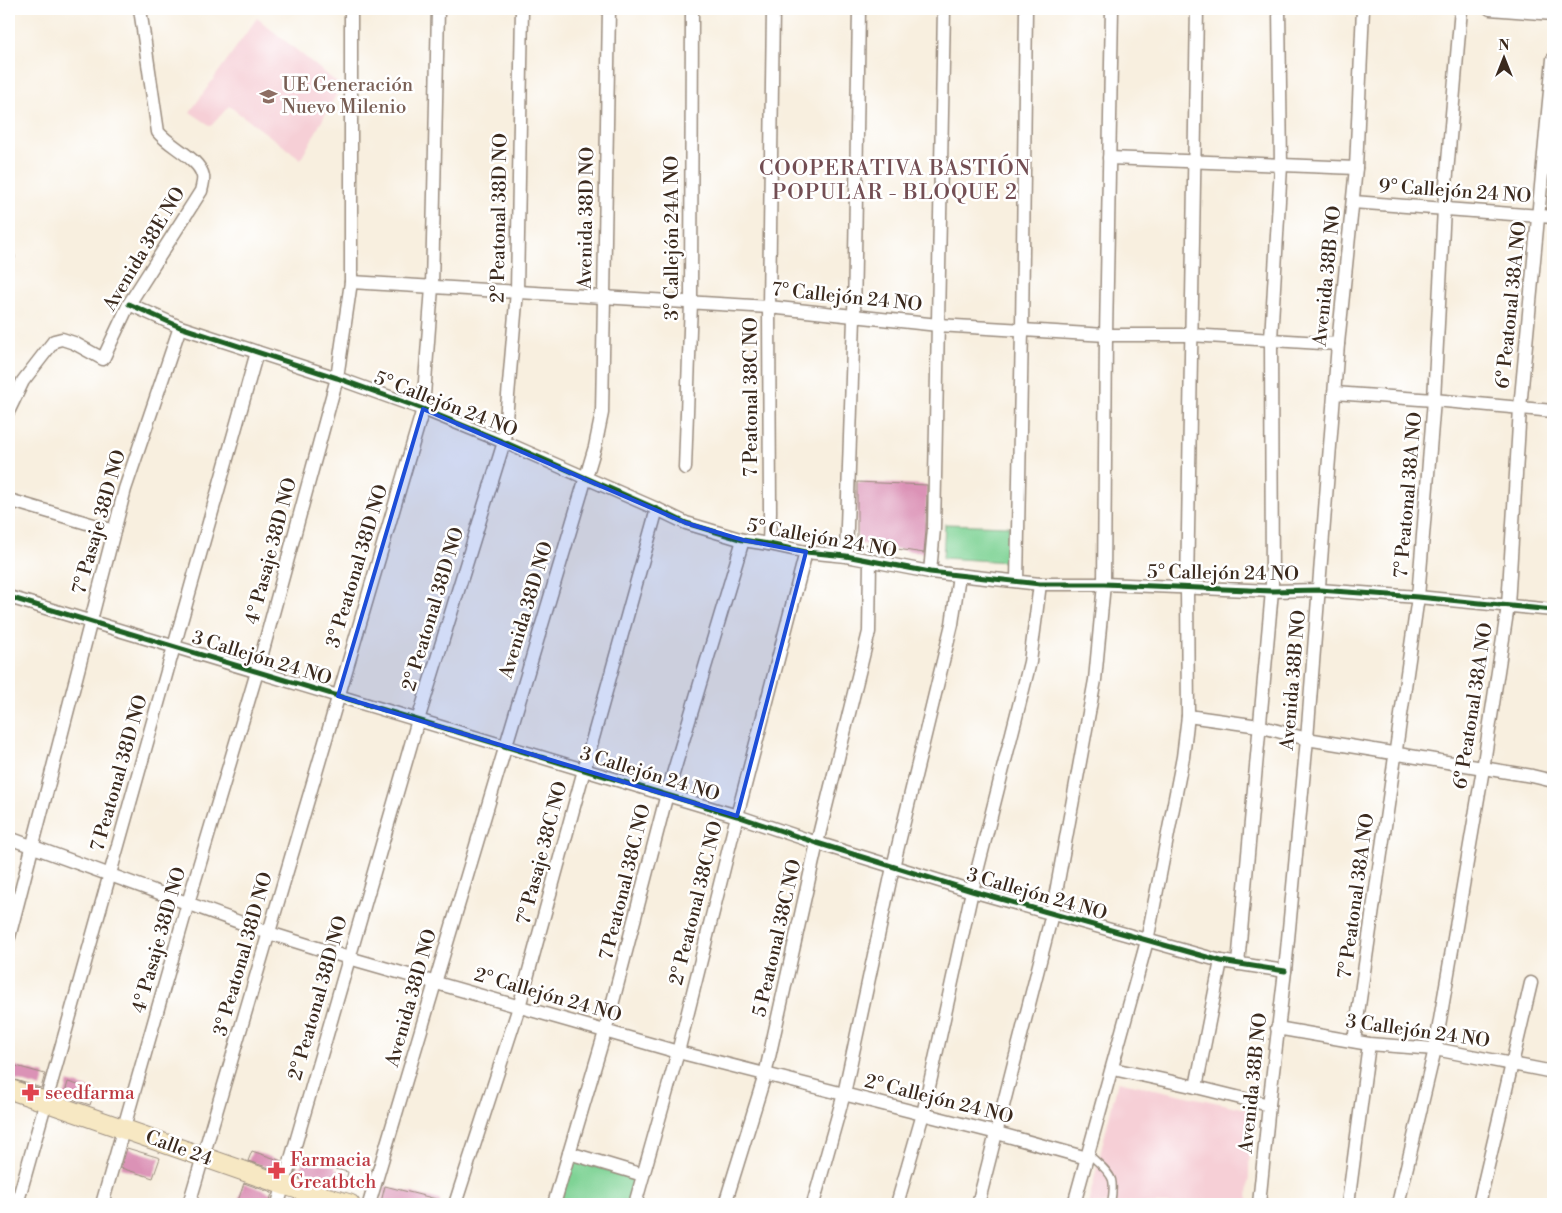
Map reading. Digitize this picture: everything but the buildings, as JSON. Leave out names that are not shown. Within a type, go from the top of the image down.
[{"type":"street","name":"Avenida 38E NO","points":[[9,410],[23,381],[54,342],[62,338],[103,359],[129,304],[200,191],[204,177],[198,165],[163,139],[158,132],[140,9]]},
{"type":"street","name":"4° Pasaje 38D NO","points":[[102,1204],[188,903],[257,672],[337,378],[351,282],[351,9]]},
{"type":"street","name":"3° Peatonal 38D NO","points":[[189,1204],[424,409],[432,286],[438,9]]},
{"type":"street","name":"2° Peatonal 38D NO","points":[[278,1204],[418,720],[504,442],[517,291],[522,9]]},
{"type":"street","name":"Avenida 38D NO","points":[[370,1204],[595,447],[602,413],[609,9]]},
{"type":"street","name":"3° Callejón 24A NO","points":[[685,468],[691,302],[692,9]]},
{"type":"street","name":"7 Peatonal 38C NO","points":[[769,544],[769,308],[773,9]]},
{"type":"street","points":[[846,556],[854,318],[859,9]]},
{"type":"street","points":[[930,572],[934,529],[944,9]]},
{"type":"street","points":[[1017,581],[1026,9]]},
{"type":"street","points":[[978,1204],[1052,914],[1096,680],[1104,584],[1112,9]]},
{"type":"street","points":[[1074,1204],[1147,941],[1184,757],[1188,716],[1187,588],[1190,335],[1197,9]]},
{"type":"street","points":[[1238,964],[1272,591],[1270,339],[1281,166],[1279,9]]},
{"type":"street","name":"Avenida 38B NO","points":[[1259,1204],[1268,1105],[1285,971],[1307,739],[1338,344],[1356,168],[1363,9]]},
{"type":"street","name":"7° Peatonal 38A NO","points":[[1354,1042],[1418,597],[1434,400],[1444,208],[1462,9]]},
{"type":"street","points":[[1490,9],[1553,14]]},
{"type":"street","name":"6º Peatonal 38A NO","points":[[1398,1204],[1435,1049],[1483,769],[1508,606],[1520,408],[1553,59]]},
{"type":"street","points":[[1109,158],[1356,168]]},
{"type":"street","name":"9° Callejón 24 NO","points":[[1353,202],[1553,217]]},
{"type":"street","name":"7° Callejón 24 NO","points":[[351,282],[691,302],[769,308],[938,326],[1106,335],[1190,335],[1338,344]]},
{"type":"street","name":"5° Callejón 24 NO","points":[[129,304],[180,327],[337,378],[424,409],[504,442],[686,523],[743,540],[806,552],[870,560],[930,572],[1040,584],[1104,584],[1272,591],[1319,590],[1553,610]]},
{"type":"street","name":"7° Pasaje 38D NO","points":[[32,846],[125,489],[180,327]]},
{"type":"street","name":"7 Peatonal 38D NO","points":[[17,1204],[257,352]]},
{"type":"street","points":[[1334,393],[1553,411]]},
{"type":"street","points":[[9,500],[114,531]]},
{"type":"street","name":"7° Pasaje 38C NO","points":[[456,1204],[519,1007],[657,509]]},
{"type":"street","name":"7 Peatonal 38C NO","points":[[554,1204],[606,1032],[667,794],[743,540]]},
{"type":"street","name":"2° Peatonal 38C NO","points":[[635,1204],[678,1052],[806,552]]},
{"type":"street","name":"5 Peatonal 38C NO","points":[[725,1204],[765,1075],[817,843],[869,632],[870,560]]},
{"type":"street","points":[[813,1204],[844,1094],[893,867],[952,624],[959,575]]},
{"type":"street","points":[[897,1204],[923,1114],[972,891],[1030,662],[1040,584]]},
{"type":"street","name":"3 Callejón 24 NO","points":[[9,597],[667,794],[972,891],[1221,961],[1285,971]]},
{"type":"street","points":[[1188,716],[1259,726],[1307,739],[1553,781]]},
{"type":"street","name":"2° Callejón 24 NO","points":[[9,838],[269,933],[349,958],[678,1052],[1088,1155]]},
{"type":"street","points":[[9,937],[32,846]]},
{"type":"street","points":[[1196,1087],[1221,961]]},
{"type":"street","points":[[1479,1204],[1531,982]]},
{"type":"street","name":"3 Callejón 24 NO","points":[[1277,1028],[1369,1044],[1435,1049],[1553,1072]]},
{"type":"street","points":[[1348,1204],[1369,1044]]},
{"type":"street","points":[[1112,1068],[1268,1105]]},
{"type":"street","name":"Calle 24","points":[[9,1089],[124,1128],[203,1158],[284,1185],[350,1204]]},
{"type":"street","points":[[569,1153],[643,1174]]},
{"type":"lane","points":[[1088,1155],[1105,1170],[1112,1180],[1110,1204]]},
{"type":"highlighted area","points":[[423,409],[686,523],[743,540],[806,552],[737,816],[338,696]]},
{"type":"shaded area","name":"UE Generación Nuevo Milenio","points":[[257,18],[341,86],[301,159],[229,106],[211,126],[190,112]]},
{"type":"shaded area","points":[[1118,1081],[1251,1110],[1248,1204],[1088,1204]]},
{"type":"green space","points":[[945,524],[1009,526],[1008,562],[943,558]]},
{"type":"green space","points":[[571,1159],[635,1179],[628,1204],[560,1204]]},
{"type":"cycle path","points":[[129,304],[180,327],[337,378],[423,409],[504,442],[686,523],[743,540],[806,552],[846,556],[930,572],[1040,584],[1104,584],[1272,591],[1319,590],[1553,610]]},
{"type":"cycle path","points":[[9,597],[737,816],[972,891],[1221,961],[1285,971]]},
{"type":"place","name":"UE Generación Nuevo Milenio","points":[[268,96]]},
{"type":"place","name":"seedfarma","points":[[31,1093]]},
{"type":"place","name":"Farmacia Greatbtch","points":[[276,1171]]},
{"type":"district","name":"COOPERATIVA BASTIÓN POPULAR - BLOQUE 2","points":[[895,181]]}]
